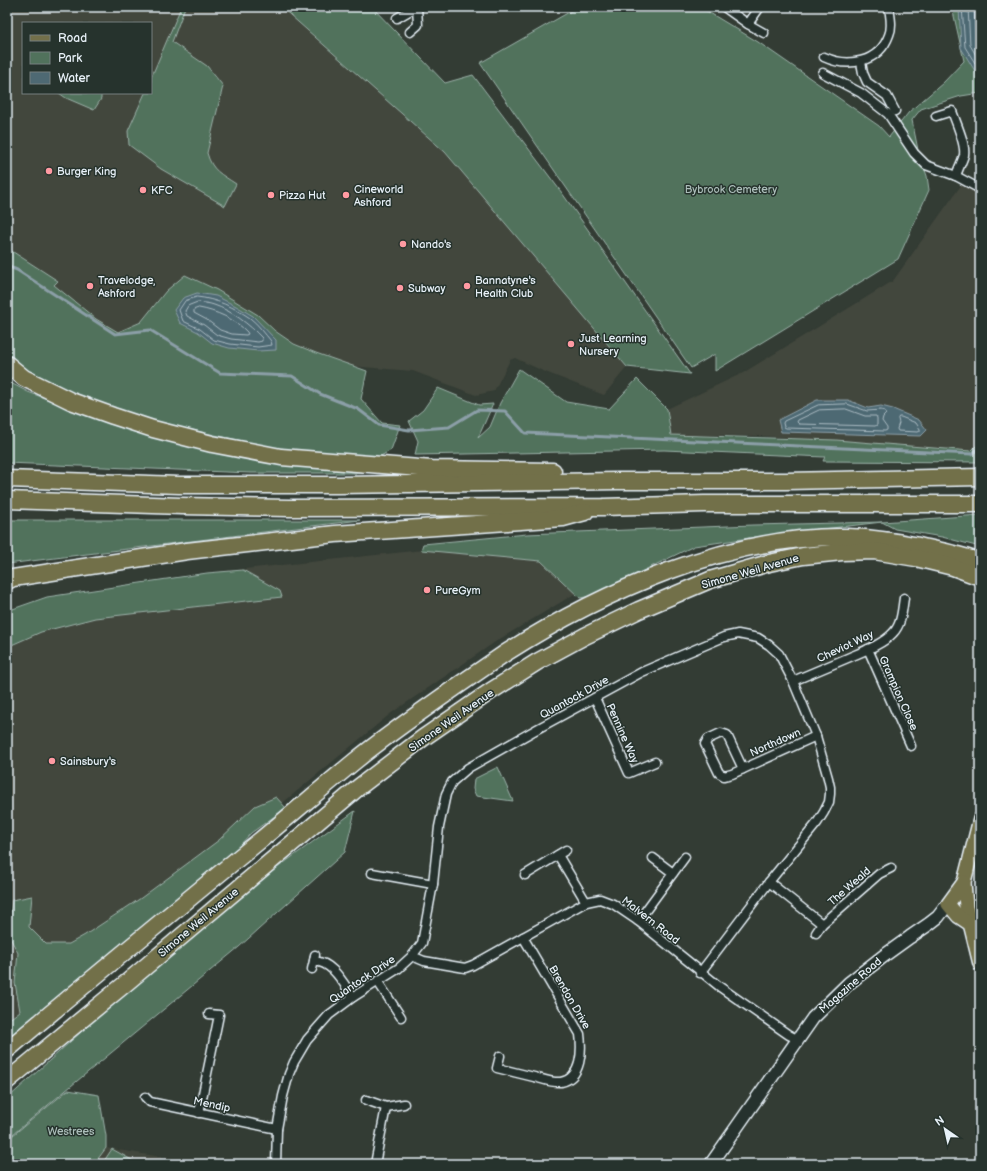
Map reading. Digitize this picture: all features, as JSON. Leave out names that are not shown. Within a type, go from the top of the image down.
[{"type":"highway","points":[[7,364],[24,378],[71,401],[153,429],[212,444],[281,457],[432,469],[576,472],[617,481]]},
{"type":"highway","points":[[7,479],[179,485],[347,485],[980,478]]},
{"type":"highway","points":[[7,500],[289,508],[704,504],[980,504]]},
{"type":"highway","points":[[7,581],[13,578],[195,550],[335,534],[563,518],[603,506]]},
{"type":"highway","name":"Simone Weil Avenue","points":[[7,1050],[354,762],[415,716],[528,639],[611,595],[658,575],[704,559],[746,547],[815,537],[847,536],[886,540],[946,552],[980,562]]},
{"type":"highway","name":"Simone Weil Avenue","points":[[7,1081],[359,788],[422,738],[537,662],[585,636],[639,610],[710,580],[769,563],[803,556],[842,552],[874,552],[916,558],[953,567],[980,577]]},
{"type":"main road","points":[[980,819],[964,882],[966,907],[980,964]]},
{"type":"main road","name":"Magazine Road","points":[[948,904],[964,882]]},
{"type":"main road","points":[[948,904],[958,916],[970,924]]},
{"type":"street","points":[[397,18],[416,7],[418,25],[410,32]]},
{"type":"street","points":[[724,7],[764,33]]},
{"type":"street","points":[[748,24],[760,7]]},
{"type":"street","points":[[824,57],[833,61],[861,62],[874,56],[884,46],[890,34],[891,24],[889,7]]},
{"type":"street","points":[[861,62],[863,73],[867,82],[887,96],[895,111]]},
{"type":"street","points":[[823,73],[861,93],[888,114],[914,153],[926,165],[956,176],[980,189]]},
{"type":"street","points":[[936,116],[952,111],[962,140],[964,156],[956,176]]},
{"type":"street","name":"Cheviot Way","points":[[793,681],[868,649],[884,640],[893,633],[898,626],[901,618],[904,598]]},
{"type":"street","name":"Quantock Drive","points":[[276,1164],[277,1129],[283,1096],[289,1074],[303,1046],[319,1025],[329,1015],[353,997],[399,968],[412,956],[422,943],[433,884],[440,820],[446,794],[452,782],[468,768],[642,672],[724,637],[738,634],[758,638],[779,654],[793,681],[816,736],[830,787],[829,802],[816,823],[700,973]]},
{"type":"street","name":"Grampion Close","points":[[868,649],[911,746]]},
{"type":"street","name":"Pennine Way","points":[[595,698],[629,774],[655,762]]},
{"type":"street","name":"Northdown","points":[[743,769],[727,735],[721,733],[708,739],[705,744],[719,773],[724,776],[732,774],[816,736]]},
{"type":"street","points":[[525,874],[566,850]]},
{"type":"street","points":[[558,855],[586,902]]},
{"type":"street","points":[[638,921],[685,857]]},
{"type":"street","points":[[653,858],[674,873]]},
{"type":"street","name":"The Weald","points":[[816,933],[822,924],[879,874],[891,868]]},
{"type":"street","points":[[372,874],[433,884]]},
{"type":"street","points":[[769,882],[822,924]]},
{"type":"street","name":"Malvern Road","points":[[412,956],[424,960],[465,968],[523,938],[586,902],[600,899],[606,900],[638,921],[700,973],[726,992],[797,1039]]},
{"type":"street","name":"Magazine Road","points":[[711,1164],[813,1018],[849,983],[938,917],[948,904]]},
{"type":"street","name":"Brendon Drive","points":[[500,1056],[497,1068],[552,1082],[562,1082],[572,1077],[577,1070],[580,1057],[582,1046],[580,1034],[523,938]]},
{"type":"street","points":[[314,962],[325,964],[333,969],[353,997]]},
{"type":"street","points":[[378,982],[401,1017]]},
{"type":"street","points":[[199,1113],[219,1015],[209,1014]]},
{"type":"street","name":"Mendip","points":[[145,1097],[150,1102],[277,1129]]},
{"type":"street","points":[[366,1100],[386,1107],[404,1104]]},
{"type":"street","points":[[375,1164],[386,1107]]},
{"type":"shaded area","points":[[7,7],[281,7],[445,152],[627,367],[604,395],[543,371],[515,358],[510,360],[494,391],[476,395],[413,371],[350,366],[294,344],[275,331],[258,315],[166,291],[141,322],[118,333],[49,290],[7,251]]},
{"type":"shaded area","points":[[962,184],[980,195],[980,442],[971,451],[762,436],[671,435],[667,409],[743,373],[893,281]]},
{"type":"shaded area","points":[[546,537],[581,590],[498,640],[390,714],[7,1031],[7,624],[207,573]]},
{"type":"shaded area","points":[[106,1148],[161,1157],[167,1164],[94,1164]]},
{"type":"green space","points":[[181,7],[185,7],[172,42],[207,66],[223,86],[207,153],[214,168],[236,184],[225,206],[161,169],[129,145],[128,131],[145,94],[152,94],[152,76]]},
{"type":"green space","points":[[281,7],[372,7],[445,83],[473,75],[562,193],[690,374],[627,367],[445,152]]},
{"type":"green space","name":"Bybrook Cemetery","points":[[578,7],[700,7],[758,42],[879,126],[889,137],[909,112],[943,83],[964,61],[952,7],[980,7],[980,93],[961,96],[921,109],[912,120],[918,150],[927,176],[929,190],[898,259],[715,371],[715,354],[691,368],[480,63]]},
{"type":"green space","points":[[60,94],[101,94],[101,99],[94,110],[66,98]]},
{"type":"green space","points":[[7,248],[58,281],[54,285],[96,319],[118,332],[141,322],[166,291],[185,275],[217,290],[258,315],[275,331],[294,344],[367,371],[361,399],[382,423],[400,425],[391,450],[374,460],[283,450],[151,421],[85,398],[38,377],[13,361],[7,353]]},
{"type":"green space","points":[[519,369],[566,402],[609,409],[637,379],[667,409],[671,435],[836,440],[971,451],[980,442],[980,462],[823,461],[825,457],[664,450],[415,455],[418,441],[409,421],[423,410],[438,388],[479,405],[493,404],[478,438],[490,427],[500,403]]},
{"type":"green space","points":[[7,381],[28,392],[122,427],[278,462],[364,473],[251,473],[7,463]]},
{"type":"green space","points":[[980,515],[980,547],[942,537],[895,529],[882,522]]},
{"type":"green space","points":[[7,520],[360,520],[7,564]]},
{"type":"green space","points":[[882,522],[694,546],[591,596],[580,598],[541,561],[421,550],[423,544],[527,534],[753,525]]},
{"type":"green space","points":[[243,570],[280,591],[282,597],[95,618],[41,632],[7,647],[7,611],[47,597],[207,573]]},
{"type":"green space","points":[[498,767],[513,801],[476,796],[473,789],[474,779]]},
{"type":"green space","points":[[276,797],[286,808],[251,833],[229,857],[7,1040],[7,1021],[20,1011],[15,983],[18,953],[8,934],[12,900],[32,896],[29,927],[46,944],[69,944],[141,898],[219,840],[255,806]]},
{"type":"green space","points":[[355,811],[345,852],[239,947],[7,1139],[7,1099],[92,1022],[251,887]]},
{"type":"green space","name":"Westrees","points":[[68,1090],[99,1095],[106,1136],[106,1148],[94,1164],[7,1164],[7,1140]]},
{"type":"green space","points":[[112,1149],[139,1164],[102,1164]]},
{"type":"water","points":[[959,7],[980,7],[980,76],[978,76],[961,48]]},
{"type":"water","points":[[197,293],[216,296],[253,316],[276,340],[276,350],[258,351],[229,348],[212,343],[198,332],[180,323],[174,310],[183,298]]},
{"type":"water","points":[[817,400],[848,400],[868,408],[881,406],[893,409],[919,420],[927,430],[921,436],[781,432],[778,420]]},
{"type":"waterway","points":[[7,266],[17,270],[115,334],[150,330],[220,373],[292,376],[320,394],[358,409],[379,425],[409,430],[449,427],[477,410],[505,411],[525,433],[972,454],[980,447]]},
{"type":"place","name":"Burger King","points":[[49,171]]},
{"type":"place","name":"KFC","points":[[143,190]]},
{"type":"place","name":"Pizza Hut","points":[[271,195]]},
{"type":"place","name":"Cineworld Ashford","points":[[346,195]]},
{"type":"place","name":"Nando's","points":[[403,244]]},
{"type":"place","name":"Travelodge, Ashford","points":[[90,286]]},
{"type":"place","name":"Bannatyne's Health Club","points":[[467,286]]},
{"type":"place","name":"Subway","points":[[400,288]]},
{"type":"place","name":"Just Learning Nursery","points":[[571,344]]},
{"type":"place","name":"PureGym","points":[[427,590]]},
{"type":"place","name":"Sainsbury's","points":[[52,761]]}]
